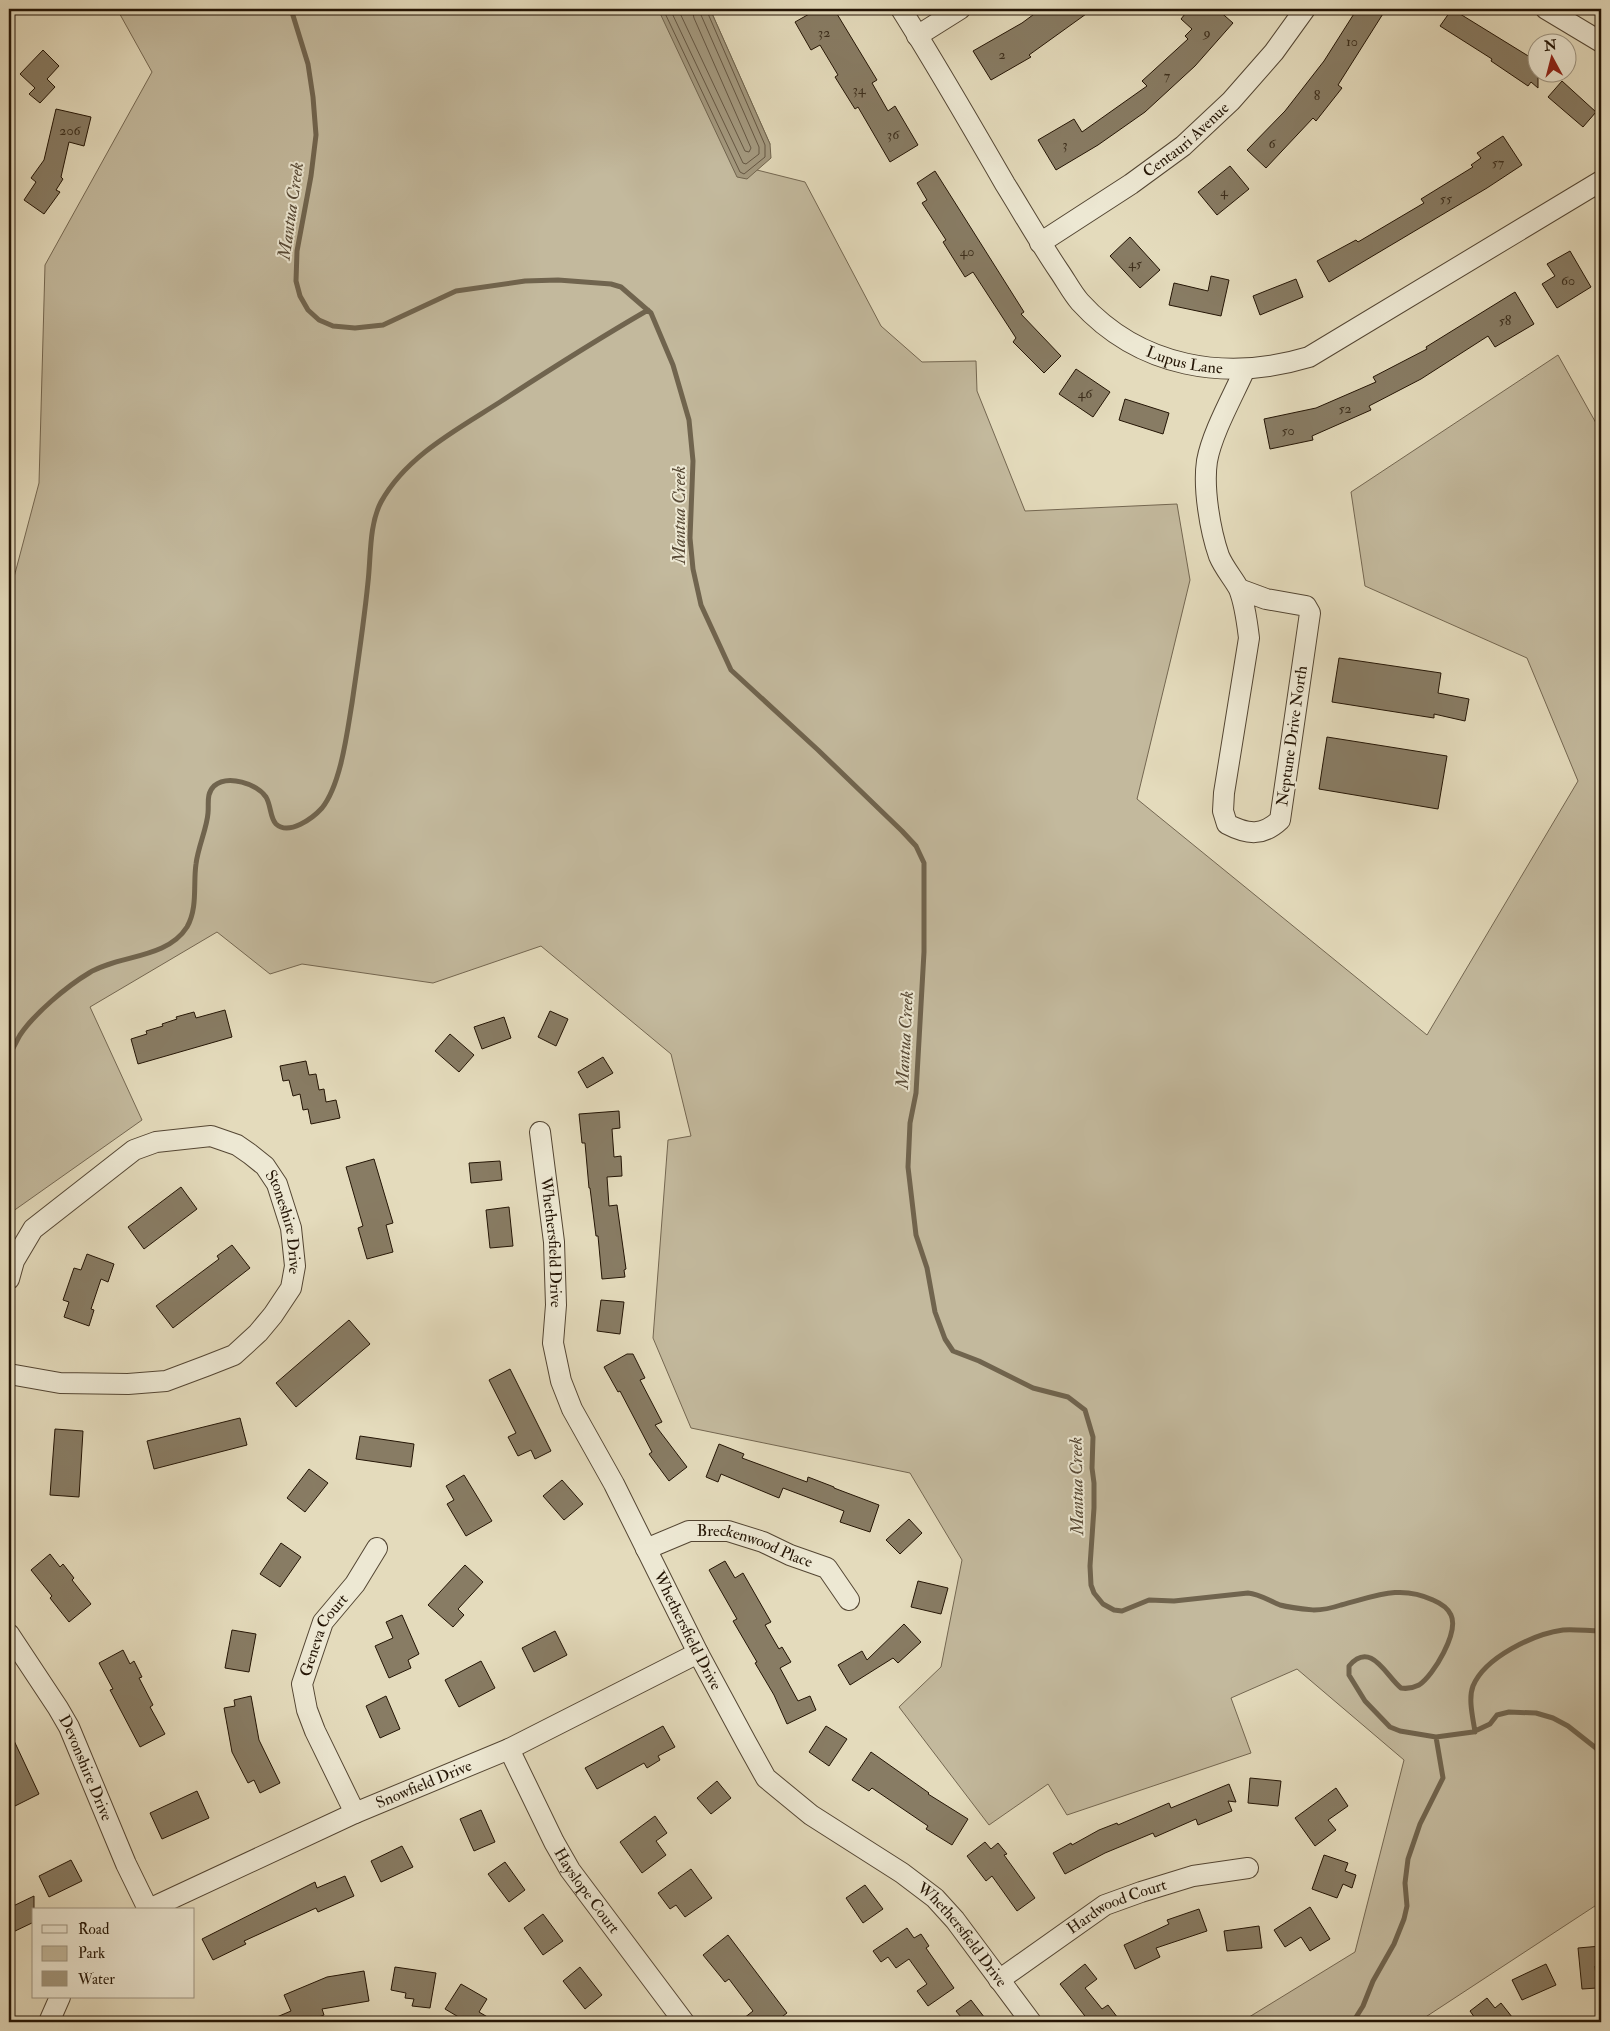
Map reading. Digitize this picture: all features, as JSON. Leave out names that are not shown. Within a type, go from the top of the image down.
[{"type":"street","name":"Lupus Lane","points":[[901,9],[1040,243],[1079,301],[1102,324],[1120,336],[1160,357],[1180,364],[1202,368],[1267,368],[1309,357],[1601,181]]},
{"type":"street","points":[[918,36],[960,9]]},
{"type":"street","name":"Centauri Avenue","points":[[1040,243],[1131,184],[1183,146],[1231,101],[1274,52],[1305,9]]},
{"type":"street","points":[[1546,9],[1601,42]]},
{"type":"street","name":"Neptune Drive North","points":[[1239,589],[1266,599],[1306,606],[1310,614],[1280,820],[1270,830],[1258,833],[1238,830],[1227,824],[1223,810],[1224,793],[1249,638],[1246,612],[1239,589],[1220,557],[1210,519],[1206,483],[1207,461],[1212,444],[1245,369]]},
{"type":"street","name":"Whethersfield Drive","points":[[540,1132],[554,1242],[556,1306],[553,1343],[562,1381],[572,1409],[614,1484],[698,1653],[766,1778],[811,1815],[902,1873],[935,1898],[955,1920],[1031,2022]]},
{"type":"street","name":"Stoneshire Drive","points":[[9,1279],[14,1261],[32,1229],[134,1150],[156,1142],[211,1136],[237,1145],[244,1150],[265,1166],[277,1184],[290,1228],[295,1266],[290,1288],[273,1315],[258,1333],[234,1355],[206,1366],[166,1380],[128,1384],[60,1383],[9,1374]]},
{"type":"street","name":"Breckenwood Place","points":[[646,1549],[689,1530],[728,1531],[763,1542],[790,1555],[827,1568],[849,1600]]},
{"type":"street","name":"Geneva Court","points":[[355,1813],[315,1731],[307,1710],[302,1684],[323,1622],[355,1584],[377,1548]]},
{"type":"street","name":"Devonshire Drive","points":[[9,1634],[58,1708],[68,1727],[147,1908]]},
{"type":"street","name":"Snowfield Drive","points":[[152,1908],[355,1813],[509,1749],[698,1653]]},
{"type":"street","name":"Hayslope Court","points":[[509,1749],[554,1842],[570,1870],[684,2022]]},
{"type":"street","name":"Hardwood Court","points":[[999,1980],[1105,1905],[1193,1876],[1248,1868]]},
{"type":"street","points":[[49,2022],[60,1998]]},
{"type":"green space","points":[[117,9],[710,9],[770,144],[757,170],[805,182],[881,326],[922,362],[976,361],[977,391],[1025,511],[1177,504],[1190,580],[1137,799],[1427,1035],[1578,781],[1527,658],[1365,586],[1351,492],[1558,355],[1601,432],[1601,1902],[1418,2022],[1241,2022],[1355,1952],[1404,1760],[1297,1669],[1231,1698],[1251,1753],[1067,1815],[1048,1784],[989,1825],[899,1707],[941,1667],[962,1560],[910,1473],[691,1428],[653,1338],[668,1140],[691,1136],[671,1054],[541,946],[433,983],[302,964],[270,974],[217,932],[90,1007],[142,1120],[9,1214],[9,596],[39,483],[45,265],[152,72]]},
{"type":"water","points":[[658,9],[710,9],[770,144],[771,158],[747,179],[737,177]]},
{"type":"building","points":[[818,9],[834,9],[877,80],[872,83],[888,111],[895,106],[918,145],[890,162],[858,107],[855,109],[835,77],[838,75],[820,45],[811,50],[795,22]]},
{"type":"building","points":[[1041,9],[1093,9],[1029,55],[1031,57],[991,80],[973,51],[1022,23]]},
{"type":"building","points":[[1189,9],[1217,9],[1233,23],[1195,66],[1145,112],[1098,145],[1056,170],[1038,140],[1074,119],[1082,132],[1147,86],[1142,81],[1188,39],[1185,36],[1192,29],[1181,19]]},
{"type":"building","points":[[1357,9],[1386,9],[1338,85],[1342,88],[1316,121],[1313,118],[1266,168],[1247,150],[1285,111],[1324,61]]},
{"type":"building","points":[[1452,9],[1528,56],[1528,82],[1531,82],[1528,86],[1491,61],[1492,59],[1440,26]]},
{"type":"building","points":[[43,50],[59,66],[47,79],[55,87],[40,103],[29,94],[35,88],[20,74]]},
{"type":"building","points":[[1531,82],[1538,82],[1538,88]]},
{"type":"building","points":[[1563,82],[1596,112],[1583,127],[1548,97]]},
{"type":"building","points":[[56,109],[91,117],[84,146],[69,142],[61,177],[63,179],[56,190],[60,192],[44,214],[24,200],[36,182],[31,178],[44,160]]},
{"type":"building","points":[[1503,136],[1522,165],[1487,188],[1329,282],[1317,261],[1356,240],[1358,242],[1424,203],[1421,199],[1473,167],[1471,165],[1481,158],[1477,153]]},
{"type":"building","points":[[1230,166],[1249,189],[1217,215],[1198,192]]},
{"type":"building","points":[[935,171],[1024,312],[1021,314],[1061,356],[1044,373],[1013,342],[1016,338],[973,272],[965,277],[943,242],[946,240],[922,203],[927,200],[917,183]]},
{"type":"building","points":[[1130,237],[1160,270],[1140,288],[1110,256]]},
{"type":"building","points":[[1570,251],[1591,287],[1557,308],[1542,284],[1555,276],[1547,264]]},
{"type":"building","points":[[1211,276],[1229,280],[1221,316],[1169,305],[1174,283],[1208,291]]},
{"type":"building","points":[[1296,279],[1303,297],[1260,315],[1253,296]]},
{"type":"building","points":[[1515,292],[1534,324],[1495,347],[1488,336],[1421,379],[1369,406],[1371,410],[1312,436],[1313,440],[1270,449],[1264,419],[1316,408],[1376,382],[1373,377],[1427,349],[1426,347]]},
{"type":"building","points":[[1076,369],[1110,392],[1093,417],[1059,394]]},
{"type":"building","points":[[1125,399],[1169,413],[1163,434],[1119,420]]},
{"type":"building","points":[[1339,658],[1441,673],[1438,693],[1469,699],[1465,721],[1434,714],[1434,718],[1332,702]]},
{"type":"building","points":[[1327,737],[1447,756],[1438,809],[1319,789]]},
{"type":"building","points":[[225,1010],[232,1037],[138,1064],[131,1039],[147,1034],[146,1031],[163,1026],[162,1024],[177,1019],[176,1017],[194,1012],[196,1018]]},
{"type":"building","points":[[550,1011],[568,1019],[556,1046],[538,1037]]},
{"type":"building","points":[[504,1017],[511,1038],[482,1049],[474,1027]]},
{"type":"building","points":[[450,1034],[474,1055],[459,1072],[435,1051]]},
{"type":"building","points":[[603,1057],[613,1073],[587,1088],[578,1072]]},
{"type":"building","points":[[306,1061],[309,1075],[316,1074],[319,1090],[324,1089],[326,1102],[336,1100],[340,1118],[311,1124],[308,1109],[303,1110],[300,1094],[293,1096],[289,1080],[283,1081],[280,1066]]},
{"type":"building","points":[[619,1111],[620,1128],[612,1129],[614,1157],[621,1156],[622,1176],[607,1177],[609,1206],[617,1205],[626,1269],[624,1270],[625,1277],[602,1279],[598,1236],[596,1236],[585,1143],[582,1143],[579,1114]]},
{"type":"building","points":[[374,1159],[393,1223],[386,1225],[393,1252],[367,1259],[358,1228],[363,1226],[346,1167]]},
{"type":"building","points":[[500,1161],[502,1180],[471,1183],[469,1163]]},
{"type":"building","points":[[181,1187],[197,1209],[144,1249],[128,1227]]},
{"type":"building","points":[[509,1207],[513,1246],[490,1248],[486,1210]]},
{"type":"building","points":[[232,1245],[250,1268],[173,1328],[156,1306],[219,1259],[217,1256]]},
{"type":"building","points":[[87,1254],[114,1264],[108,1282],[101,1279],[91,1309],[94,1310],[89,1326],[64,1317],[69,1302],[63,1300],[74,1268],[81,1270]]},
{"type":"building","points":[[601,1300],[624,1302],[620,1334],[597,1331]]},
{"type":"building","points":[[349,1320],[370,1344],[296,1407],[276,1383]]},
{"type":"building","points":[[627,1354],[633,1354],[645,1378],[640,1380],[662,1422],[655,1425],[687,1467],[669,1481],[649,1454],[652,1452],[620,1391],[618,1392],[604,1367]]},
{"type":"building","points":[[510,1369],[551,1451],[535,1459],[531,1450],[518,1456],[508,1437],[516,1433],[489,1380]]},
{"type":"building","points":[[240,1418],[247,1445],[154,1469],[147,1441]]},
{"type":"building","points":[[55,1429],[83,1431],[79,1497],[50,1495]]},
{"type":"building","points":[[360,1436],[414,1444],[411,1467],[356,1459]]},
{"type":"building","points":[[719,1444],[744,1454],[742,1458],[807,1482],[808,1477],[879,1505],[870,1532],[840,1522],[844,1511],[783,1488],[779,1498],[721,1474],[718,1482],[706,1477]]},
{"type":"building","points":[[309,1469],[328,1483],[305,1512],[287,1498]]},
{"type":"building","points":[[464,1475],[492,1521],[466,1536],[447,1504],[454,1500],[446,1486]]},
{"type":"building","points":[[562,1480],[583,1504],[564,1520],[543,1496]]},
{"type":"building","points":[[909,1519],[922,1533],[900,1554],[886,1540]]},
{"type":"building","points":[[281,1543],[301,1557],[280,1587],[260,1574]]},
{"type":"building","points":[[50,1554],[60,1567],[63,1564],[74,1578],[72,1580],[91,1604],[69,1622],[50,1598],[52,1596],[31,1570]]},
{"type":"building","points":[[725,1561],[735,1578],[743,1573],[771,1622],[765,1625],[779,1649],[782,1647],[791,1662],[780,1668],[798,1701],[810,1696],[816,1710],[787,1724],[774,1695],[755,1663],[757,1662],[733,1621],[737,1619],[709,1570]]},
{"type":"building","points":[[465,1565],[483,1582],[458,1609],[464,1615],[453,1627],[428,1605]]},
{"type":"building","points":[[918,1581],[948,1588],[941,1614],[911,1607]]},
{"type":"building","points":[[402,1615],[419,1654],[408,1660],[411,1668],[389,1678],[375,1646],[393,1638],[386,1622]]},
{"type":"building","points":[[904,1624],[921,1642],[898,1663],[893,1658],[850,1685],[838,1665],[862,1651],[867,1660]]},
{"type":"building","points":[[232,1630],[256,1634],[249,1672],[225,1668]]},
{"type":"building","points":[[555,1631],[567,1655],[534,1672],[522,1648]]},
{"type":"building","points":[[123,1650],[130,1664],[134,1661],[142,1677],[139,1678],[153,1705],[150,1707],[165,1734],[140,1747],[110,1690],[113,1689],[99,1663]]},
{"type":"building","points":[[481,1661],[495,1688],[459,1707],[445,1680]]},
{"type":"building","points":[[251,1696],[259,1740],[280,1783],[260,1793],[254,1780],[248,1783],[232,1752],[224,1708],[235,1706],[234,1700]]},
{"type":"building","points":[[386,1696],[400,1729],[380,1738],[366,1706]]},
{"type":"building","points":[[663,1726],[675,1747],[658,1756],[660,1760],[647,1768],[644,1763],[597,1789],[585,1768]]},
{"type":"building","points":[[826,1726],[847,1739],[829,1766],[809,1752]]},
{"type":"building","points":[[9,1730],[39,1794],[15,1806],[9,1792]]},
{"type":"building","points":[[871,1752],[928,1794],[968,1819],[952,1845],[926,1829],[928,1826],[872,1788],[869,1791],[852,1780]]},
{"type":"building","points":[[1250,1778],[1281,1781],[1278,1806],[1248,1803]]},
{"type":"building","points":[[717,1781],[731,1798],[711,1814],[697,1798]]},
{"type":"building","points":[[1229,1784],[1236,1802],[1228,1801],[1232,1811],[1198,1825],[1196,1819],[1155,1837],[1153,1833],[1105,1853],[1065,1874],[1053,1853],[1099,1830],[1117,1823],[1118,1825],[1169,1803],[1171,1808]]},
{"type":"building","points":[[1336,1788],[1348,1806],[1328,1820],[1336,1830],[1315,1846],[1295,1818]]},
{"type":"building","points":[[197,1791],[209,1818],[162,1839],[150,1813]]},
{"type":"building","points":[[481,1810],[495,1842],[474,1851],[460,1819]]},
{"type":"building","points":[[655,1816],[667,1833],[656,1841],[666,1855],[642,1873],[620,1842]]},
{"type":"building","points":[[985,1842],[991,1849],[998,1843],[1007,1854],[1004,1855],[1035,1898],[1017,1911],[992,1876],[986,1881],[967,1856]]},
{"type":"building","points":[[402,1846],[413,1867],[381,1882],[371,1861]]},
{"type":"building","points":[[1324,1855],[1348,1863],[1345,1871],[1356,1875],[1352,1888],[1343,1884],[1337,1898],[1312,1889]]},
{"type":"building","points":[[71,1860],[82,1881],[49,1897],[39,1876]]},
{"type":"building","points":[[505,1862],[525,1890],[509,1902],[488,1874]]},
{"type":"building","points":[[691,1869],[712,1898],[685,1917],[676,1905],[670,1909],[658,1893]]},
{"type":"building","points":[[345,1876],[354,1896],[318,1912],[316,1908],[244,1941],[246,1944],[213,1960],[202,1939],[315,1882],[317,1888]]},
{"type":"building","points":[[865,1885],[883,1909],[863,1923],[846,1898]]},
{"type":"building","points":[[34,1896],[32,1923],[13,1932],[9,1924],[9,1908]]},
{"type":"building","points":[[1310,1907],[1330,1939],[1310,1951],[1301,1937],[1285,1947],[1274,1930]]},
{"type":"building","points":[[1199,1909],[1207,1931],[1156,1948],[1160,1957],[1135,1969],[1124,1945],[1169,1924],[1167,1920]]},
{"type":"building","points":[[543,1914],[563,1941],[543,1955],[524,1928]]},
{"type":"building","points":[[1259,1926],[1262,1948],[1227,1951],[1224,1931]]},
{"type":"building","points":[[907,1928],[914,1938],[921,1934],[929,1946],[926,1948],[954,1988],[928,2006],[917,1991],[927,1984],[909,1959],[896,1968],[888,1957],[881,1962],[873,1951]]},
{"type":"building","points":[[728,1935],[787,2013],[775,2022],[739,2022],[753,2011],[729,1979],[725,1982],[703,1955]]},
{"type":"building","points":[[1601,1946],[1601,1965],[1595,1966],[1597,1988],[1582,1989],[1578,1948]]},
{"type":"building","points":[[1085,1964],[1097,1979],[1085,1988],[1102,2009],[1108,2005],[1121,2022],[1085,2022],[1088,2020],[1060,1984]]},
{"type":"building","points":[[1546,1964],[1556,1985],[1522,2000],[1512,1980]]},
{"type":"building","points":[[395,1967],[436,1973],[430,2008],[412,2006],[414,1999],[405,1998],[406,1993],[391,1990]]},
{"type":"building","points":[[580,1967],[602,1995],[585,2009],[563,1981]]},
{"type":"building","points":[[364,1971],[369,2001],[322,2009],[324,2015],[305,2022],[265,2022],[291,2011],[284,1995],[327,1977]]},
{"type":"building","points":[[461,1984],[487,1999],[479,2012],[496,2022],[467,2022],[445,2009]]},
{"type":"building","points":[[1487,1998],[1495,2008],[1501,2003],[1516,2022],[1476,2022],[1470,2011]]},
{"type":"building","points":[[971,2000],[988,2022],[965,2022],[956,2011]]},
{"type":"waterway","name":"Mantua Creek","points":[[291,9],[308,64],[316,135],[311,176],[297,251],[296,281],[300,296],[308,310],[319,320],[333,326],[355,328],[383,325],[456,291],[525,281],[558,280],[611,284],[621,287],[651,313],[673,365],[689,420],[693,461],[690,538],[693,569],[701,605],[731,670],[902,831],[916,846],[924,863],[924,952],[916,1093],[910,1123],[908,1167],[916,1235],[927,1268],[935,1312],[945,1339],[953,1351],[979,1361],[1033,1388],[1068,1397],[1085,1410],[1093,1437],[1094,1508],[1090,1566],[1091,1585],[1094,1593],[1103,1604],[1114,1610],[1122,1611],[1149,1600],[1174,1601],[1248,1593],[1280,1605],[1314,1610],[1331,1608],[1398,1592],[1421,1595],[1436,1601],[1446,1608],[1450,1612],[1453,1622],[1444,1653],[1425,1680],[1415,1687],[1401,1688],[1371,1658],[1357,1659],[1349,1666],[1349,1675],[1365,1701],[1390,1727],[1400,1731],[1436,1737],[1473,1732],[1490,1724],[1497,1715],[1509,1712],[1536,1713],[1553,1718],[1568,1726],[1601,1752]]},
{"type":"waterway","points":[[9,1055],[26,1027],[51,1001],[71,985],[101,967],[155,951],[178,937],[187,927],[193,912],[196,864],[207,819],[209,795],[214,786],[220,782],[234,781],[256,788],[266,797],[276,824],[287,828],[307,821],[322,808],[329,798],[339,772],[352,703],[363,627],[374,521],[381,502],[404,471],[450,433],[648,310]]},
{"type":"waterway","points":[[1475,1732],[1471,1703],[1473,1686],[1479,1675],[1499,1657],[1525,1642],[1551,1632],[1563,1630],[1601,1631]]},
{"type":"waterway","points":[[1353,2022],[1394,1944],[1404,1919],[1407,1906],[1405,1883],[1408,1859],[1420,1824],[1443,1778],[1436,1737]]}]
